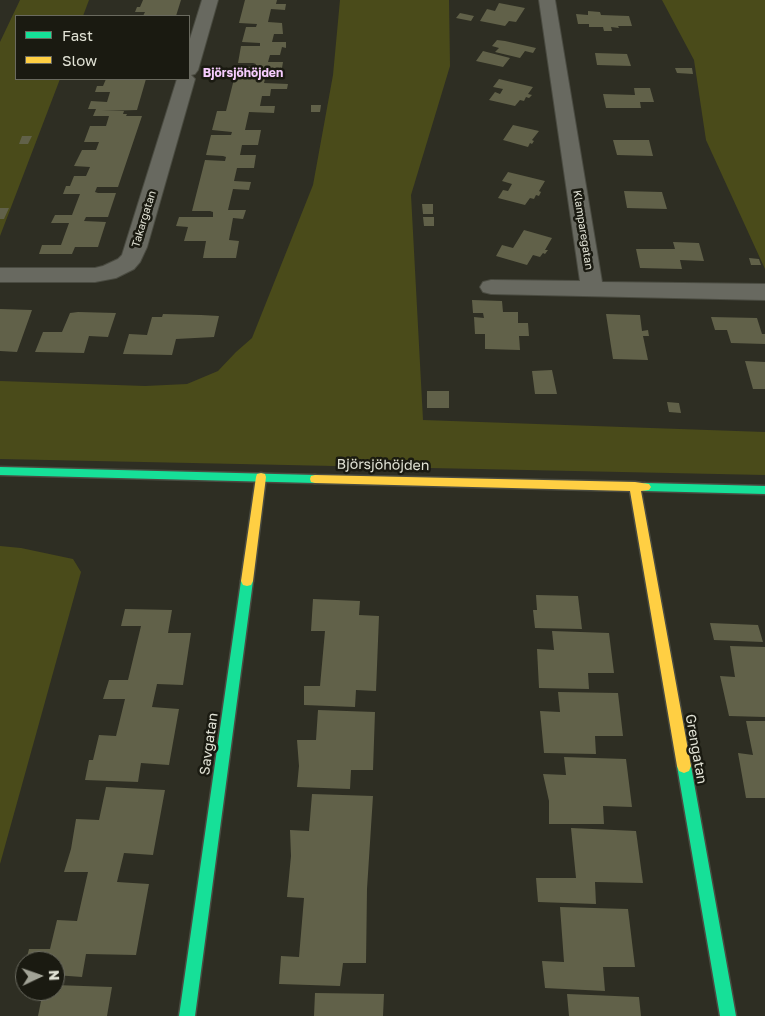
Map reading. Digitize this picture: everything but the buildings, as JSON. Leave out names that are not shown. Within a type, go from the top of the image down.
[{"type":"street","points":[[190,67],[210,0]]},
{"type":"street","name":"Klamparegatan","points":[[546,0],[592,288],[765,292]]},
{"type":"street","name":"Takargatan","points":[[0,275],[95,275],[108,273],[126,264],[136,247],[186,80]]},
{"type":"street","points":[[491,287],[592,288]]},
{"type":"street","name":"Björsjöhöjden","points":[[0,470],[765,490]]},
{"type":"street","name":"Savgatan","points":[[187,1016],[261,476]]},
{"type":"street","name":"Grengatan","points":[[635,486],[728,1016]]},
{"type":"shaded area","points":[[20,0],[89,0],[83,15],[15,15],[15,80],[60,80],[0,236],[0,42]]},
{"type":"shaded area","points":[[340,0],[449,0],[450,66],[411,195],[423,420],[765,432],[765,475],[0,459],[0,381],[145,386],[187,384],[218,371],[252,338],[313,185],[333,75]]},
{"type":"shaded area","points":[[662,0],[765,0],[765,269],[706,140],[694,60]]},
{"type":"shaded area","points":[[0,546],[21,548],[73,559],[81,572],[0,864]]},
{"type":"traffic: fast","points":[[0,471],[315,479]]},
{"type":"traffic: fast","points":[[645,487],[765,490]]},
{"type":"traffic: fast","points":[[187,1016],[247,581]]},
{"type":"traffic: fast","points":[[684,766],[728,1016]]},
{"type":"traffic: slow","points":[[247,581],[261,477]]},
{"type":"traffic: slow","points":[[315,479],[645,487]]},
{"type":"traffic: slow","points":[[635,486],[684,766]]},
{"type":"district","name":"Björsjöhöjden","points":[[243,73]]}]
